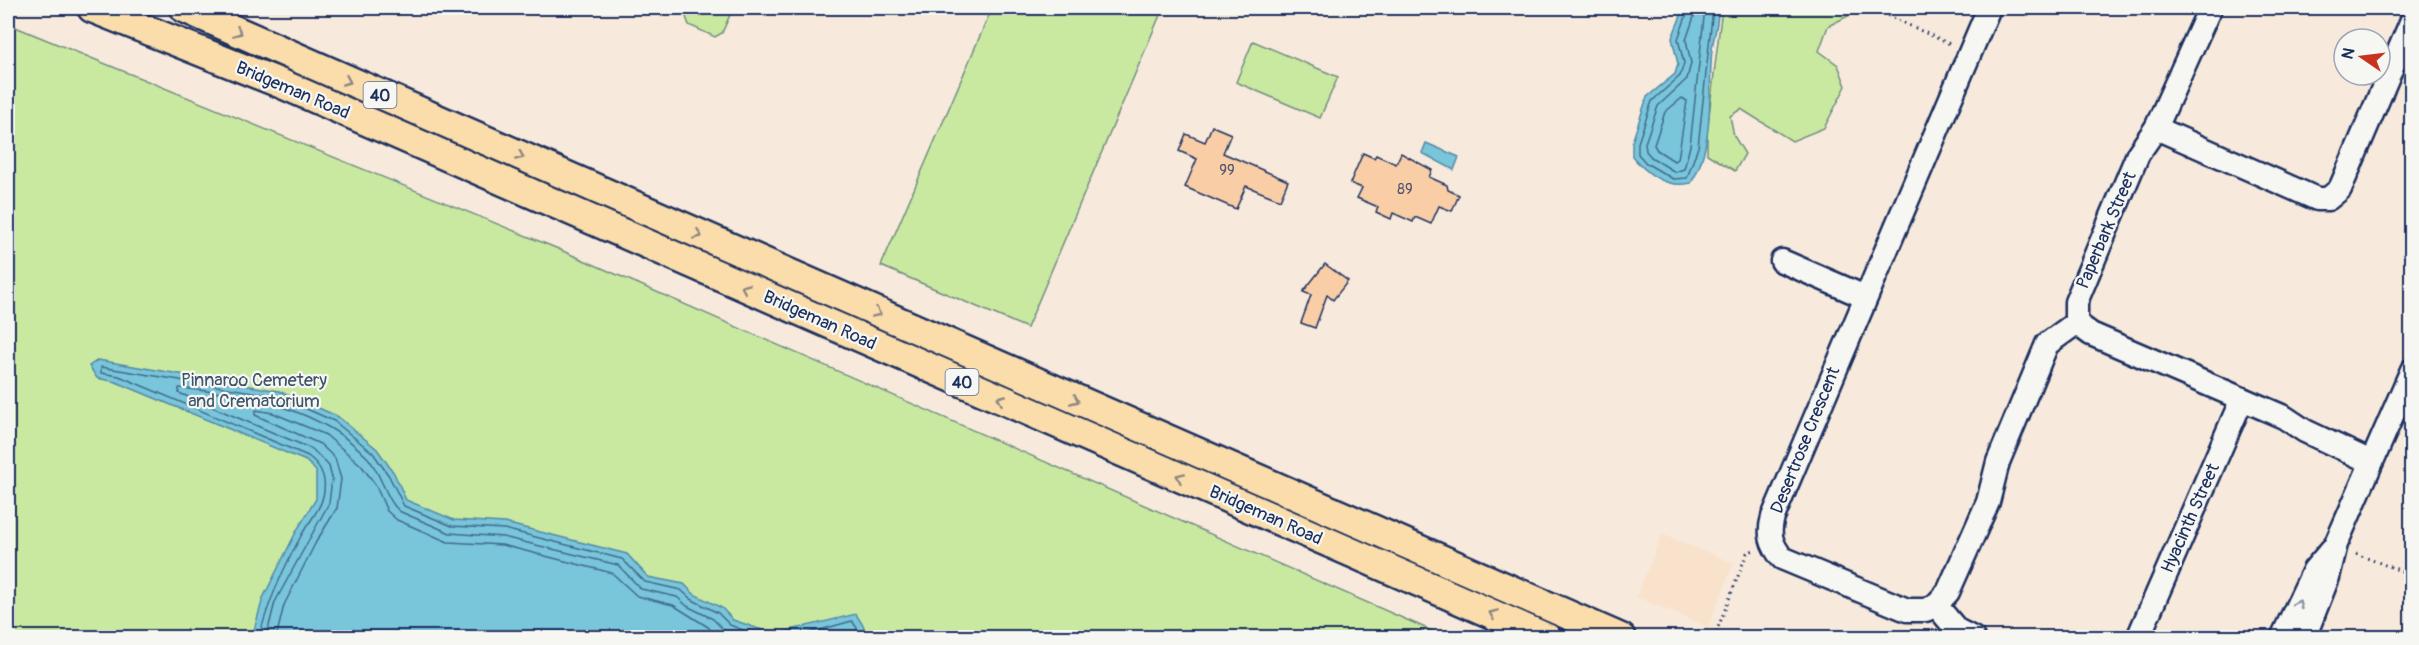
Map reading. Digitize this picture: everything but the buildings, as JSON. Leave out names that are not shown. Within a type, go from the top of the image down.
[{"type":"main road","name":"Bridgeman Road","points":[[92,8],[282,84],[1547,638]]},
{"type":"main road","name":"Bridgeman Road","points":[[184,8],[1621,638]]},
{"type":"main road","points":[[282,84],[294,57]]},
{"type":"street","name":"Desertrose Crescent","points":[[1771,541],[1770,530],[1773,517],[1864,297],[1989,8]]},
{"type":"street","name":"Paperbark Street","points":[[2076,323],[2076,302],[2138,154],[2156,128],[2210,8]]},
{"type":"street","points":[[2156,128],[2317,199],[2328,199],[2340,189],[2412,20]]},
{"type":"street","points":[[1782,261],[1864,297]]},
{"type":"street","points":[[1771,541],[1782,558],[1907,610],[1926,610],[1936,605],[1948,592],[1988,502],[1998,462],[2047,344],[2076,323],[2091,334],[2242,399],[2371,462]]},
{"type":"street","points":[[2304,638],[2328,577],[2346,549],[2371,462],[2412,370]]},
{"type":"street","name":"Hyacinth Street","points":[[2138,638],[2242,399]]},
{"type":"street","points":[[2282,638],[2314,570],[2346,549]]},
{"type":"street","points":[[1936,605],[1957,630],[1973,638]]},
{"type":"path","points":[[1882,13],[1970,54]]},
{"type":"path","points":[[1714,638],[1747,554],[1771,541]]},
{"type":"path","points":[[2346,549],[2412,575]]},
{"type":"shaded area","points":[[1662,534],[1734,563],[1708,627],[1636,597]]},
{"type":"green space","points":[[690,8],[733,8],[722,33],[715,37],[689,25],[686,17]]},
{"type":"green space","points":[[992,8],[1163,8],[1027,328],[881,266]]},
{"type":"green space","points":[[1722,8],[1858,8],[1828,26],[1819,51],[1838,65],[1846,86],[1824,128],[1792,141],[1741,109],[1730,116],[1734,136],[1745,154],[1735,171],[1707,154],[1707,132]]},
{"type":"green space","name":"Pinnaroo Cemetery and Crematorium","points":[[8,24],[556,248],[1446,637],[8,637]]},
{"type":"green space","points":[[1253,41],[1338,77],[1320,118],[1236,82]]},
{"type":"water","points":[[1684,8],[1718,8],[1718,13],[1712,49],[1709,118],[1704,152],[1691,183],[1674,184],[1644,169],[1632,156],[1632,142],[1647,97],[1675,74],[1678,64],[1672,38]]},
{"type":"water","points":[[1426,143],[1459,157],[1454,170],[1422,153]]},
{"type":"water","points":[[98,360],[279,391],[337,416],[377,449],[394,473],[406,500],[454,520],[505,523],[627,554],[648,577],[684,584],[694,594],[722,608],[733,620],[774,634],[856,614],[864,627],[861,637],[252,637],[263,598],[297,530],[316,499],[316,471],[306,461],[116,382],[97,378],[89,366]]}]
